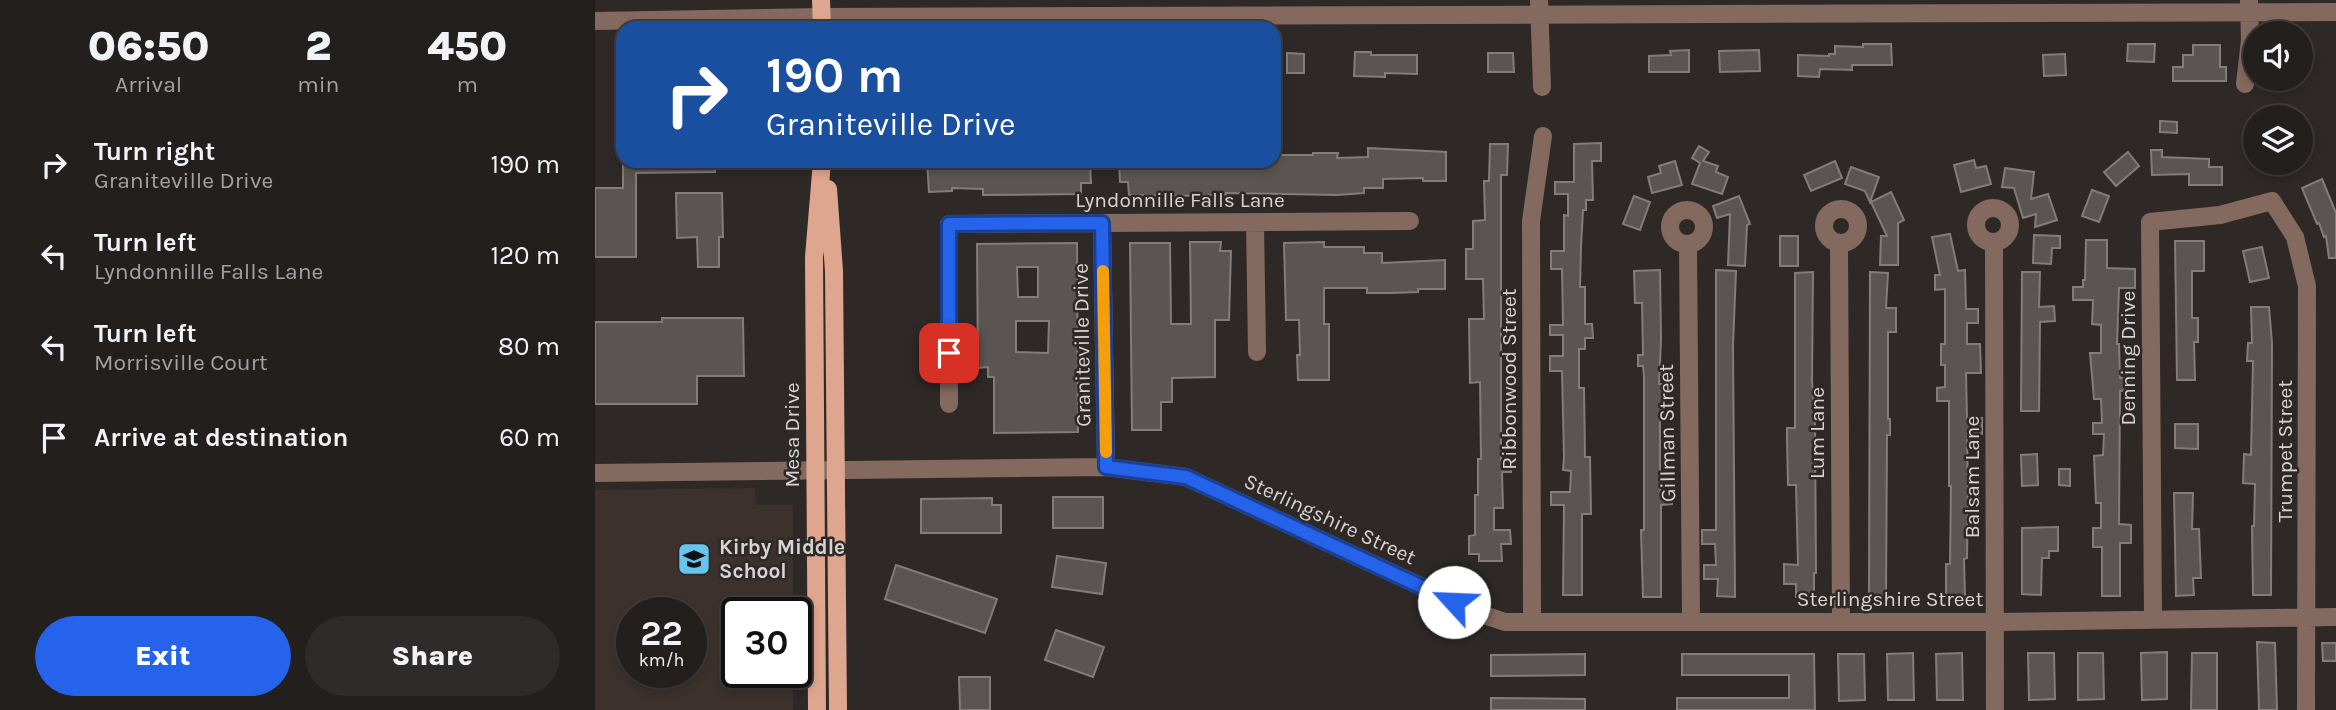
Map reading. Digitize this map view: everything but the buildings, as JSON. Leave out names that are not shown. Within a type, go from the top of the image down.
[{"type":"main road","name":"Mesa Drive","points":[[817,710],[814,257],[823,168]]},
{"type":"main road","name":"Mesa Drive","points":[[825,168],[835,271],[838,710]]},
{"type":"street","points":[[595,21],[822,15],[1539,8],[2249,6],[2336,12]]},
{"type":"street","points":[[1539,8],[1542,87]]},
{"type":"street","name":"Ribbonwood Street","points":[[1532,622],[1531,221],[1543,136]]},
{"type":"street","name":"Trumpet Street","points":[[2272,201],[2295,237],[2307,286],[2306,710]]},
{"type":"street","name":"Denning Drive","points":[[2153,619],[2150,222],[2220,215],[2272,201]]},
{"type":"street","name":"Lyndonnille Falls Lane","points":[[949,404],[949,224],[1410,221]]},
{"type":"street","points":[[1255,222],[1257,352]]},
{"type":"street","name":"Graniteville Drive","points":[[1102,223],[1106,467]]},
{"type":"street","name":"Lum Lane","points":[[1839,244],[1841,622]]},
{"type":"street","name":"Balsam Lane","points":[[1994,244],[1995,710]]},
{"type":"street","name":"Gillman Street","points":[[1688,245],[1691,621]]},
{"type":"street","name":"Sterlingshire Street","points":[[595,474],[1106,467],[1186,477],[1478,614],[1505,622],[1995,622],[2336,617]]},
{"type":"shaded area","name":"Kirby Middle School","points":[[755,488],[756,505],[793,505],[793,597],[721,597],[721,688],[793,688],[793,710],[595,710],[595,490]]},
{"type":"slow traffic","points":[[1103,271],[1106,452]]},
{"type":"place","name":"Kirby Middle School","points":[[694,559]]},
{"type":"route","points":[[949,353],[949,224],[1102,223],[1106,467],[1186,477],[1454,602]]}]
